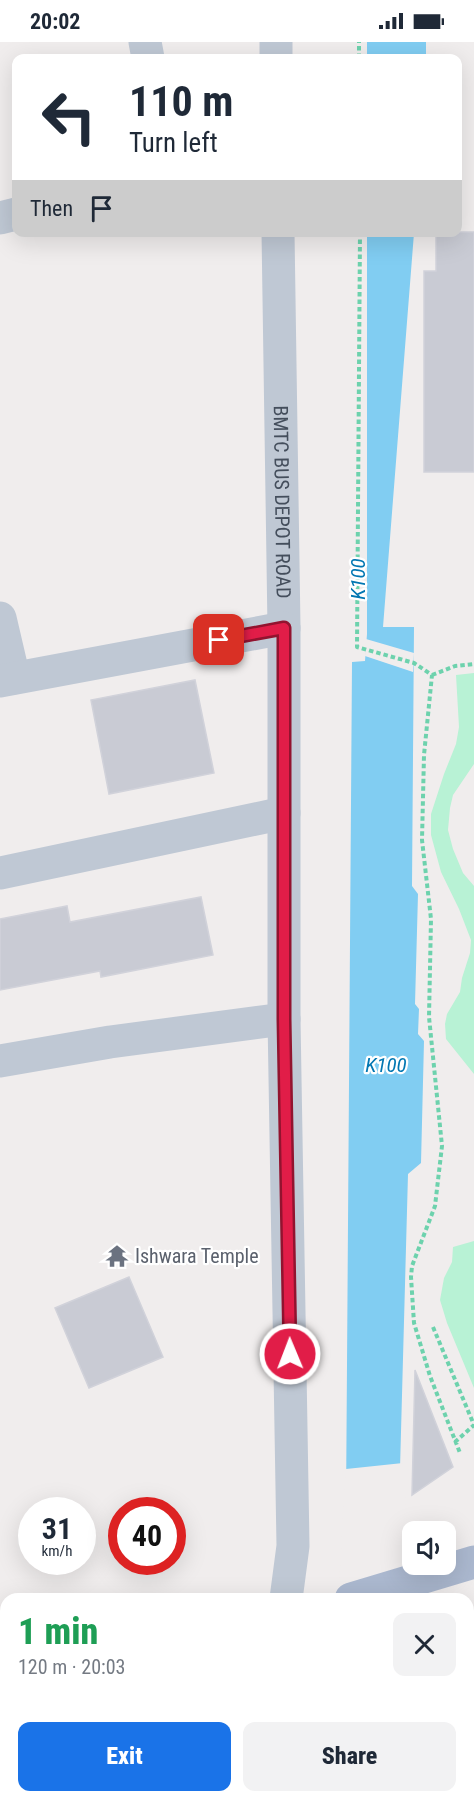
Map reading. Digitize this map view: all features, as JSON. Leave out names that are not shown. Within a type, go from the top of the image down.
[{"type":"main road","points":[[371,1593],[474,1562]]},
{"type":"street","name":"BMTC BUS DEPOT ROAD","points":[[279,237],[284,628],[284,1019],[293,1546],[287,1593]]},
{"type":"street","points":[[0,618],[7,679],[284,628]]},
{"type":"street","points":[[0,873],[284,813]]},
{"type":"street","points":[[0,1061],[111,1042],[284,1019]]},
{"type":"path","points":[[360,237],[357,647],[414,663],[432,675]]},
{"type":"path","points":[[432,675],[455,666],[474,664]]},
{"type":"path","points":[[432,675],[424,755],[422,840],[431,919],[429,1017],[442,1146],[435,1206],[412,1266],[411,1277],[414,1323],[430,1376],[460,1453]]},
{"type":"path","points":[[433,1327],[474,1425],[455,1442]]},
{"type":"green space","points":[[474,673],[474,764],[453,795],[448,830],[463,873],[474,886],[474,1074],[446,1039],[447,1014],[460,992],[471,940],[441,872],[431,835],[431,814],[456,744],[459,727],[456,675]]},
{"type":"green space","points":[[474,1241],[474,1388],[440,1300],[444,1278],[452,1262],[453,1247]]},
{"type":"water","points":[[367,42],[426,42],[426,54],[367,54]]},
{"type":"water","name":"K100","points":[[367,237],[414,237],[383,627],[414,627],[412,886],[418,894],[415,1004],[419,1009],[418,1034],[424,1041],[421,1163],[408,1174],[400,1469],[346,1506],[352,662],[365,661],[367,634]]},
{"type":"pier","points":[[366,639],[414,653],[413,672],[365,656]]},
{"type":"pier","points":[[403,1463],[406,1496],[404,1521],[402,1521],[399,1593],[338,1593],[346,1469]]},
{"type":"building","points":[[462,232],[474,232],[474,472],[424,472],[424,271],[436,271],[436,237],[462,237]]},
{"type":"building","points":[[195,680],[214,773],[109,794],[91,700]]},
{"type":"building","points":[[201,897],[213,955],[101,977],[100,971],[0,990],[0,919],[67,906],[70,922]]},
{"type":"building","points":[[129,1277],[163,1357],[89,1388],[55,1308]]},
{"type":"building","points":[[415,1370],[453,1467],[412,1495]]},
{"type":"place","name":"Ishwara Temple","points":[[117,1256]]},
{"type":"route","points":[[219,640],[284,628],[284,1019],[290,1354]]}]
